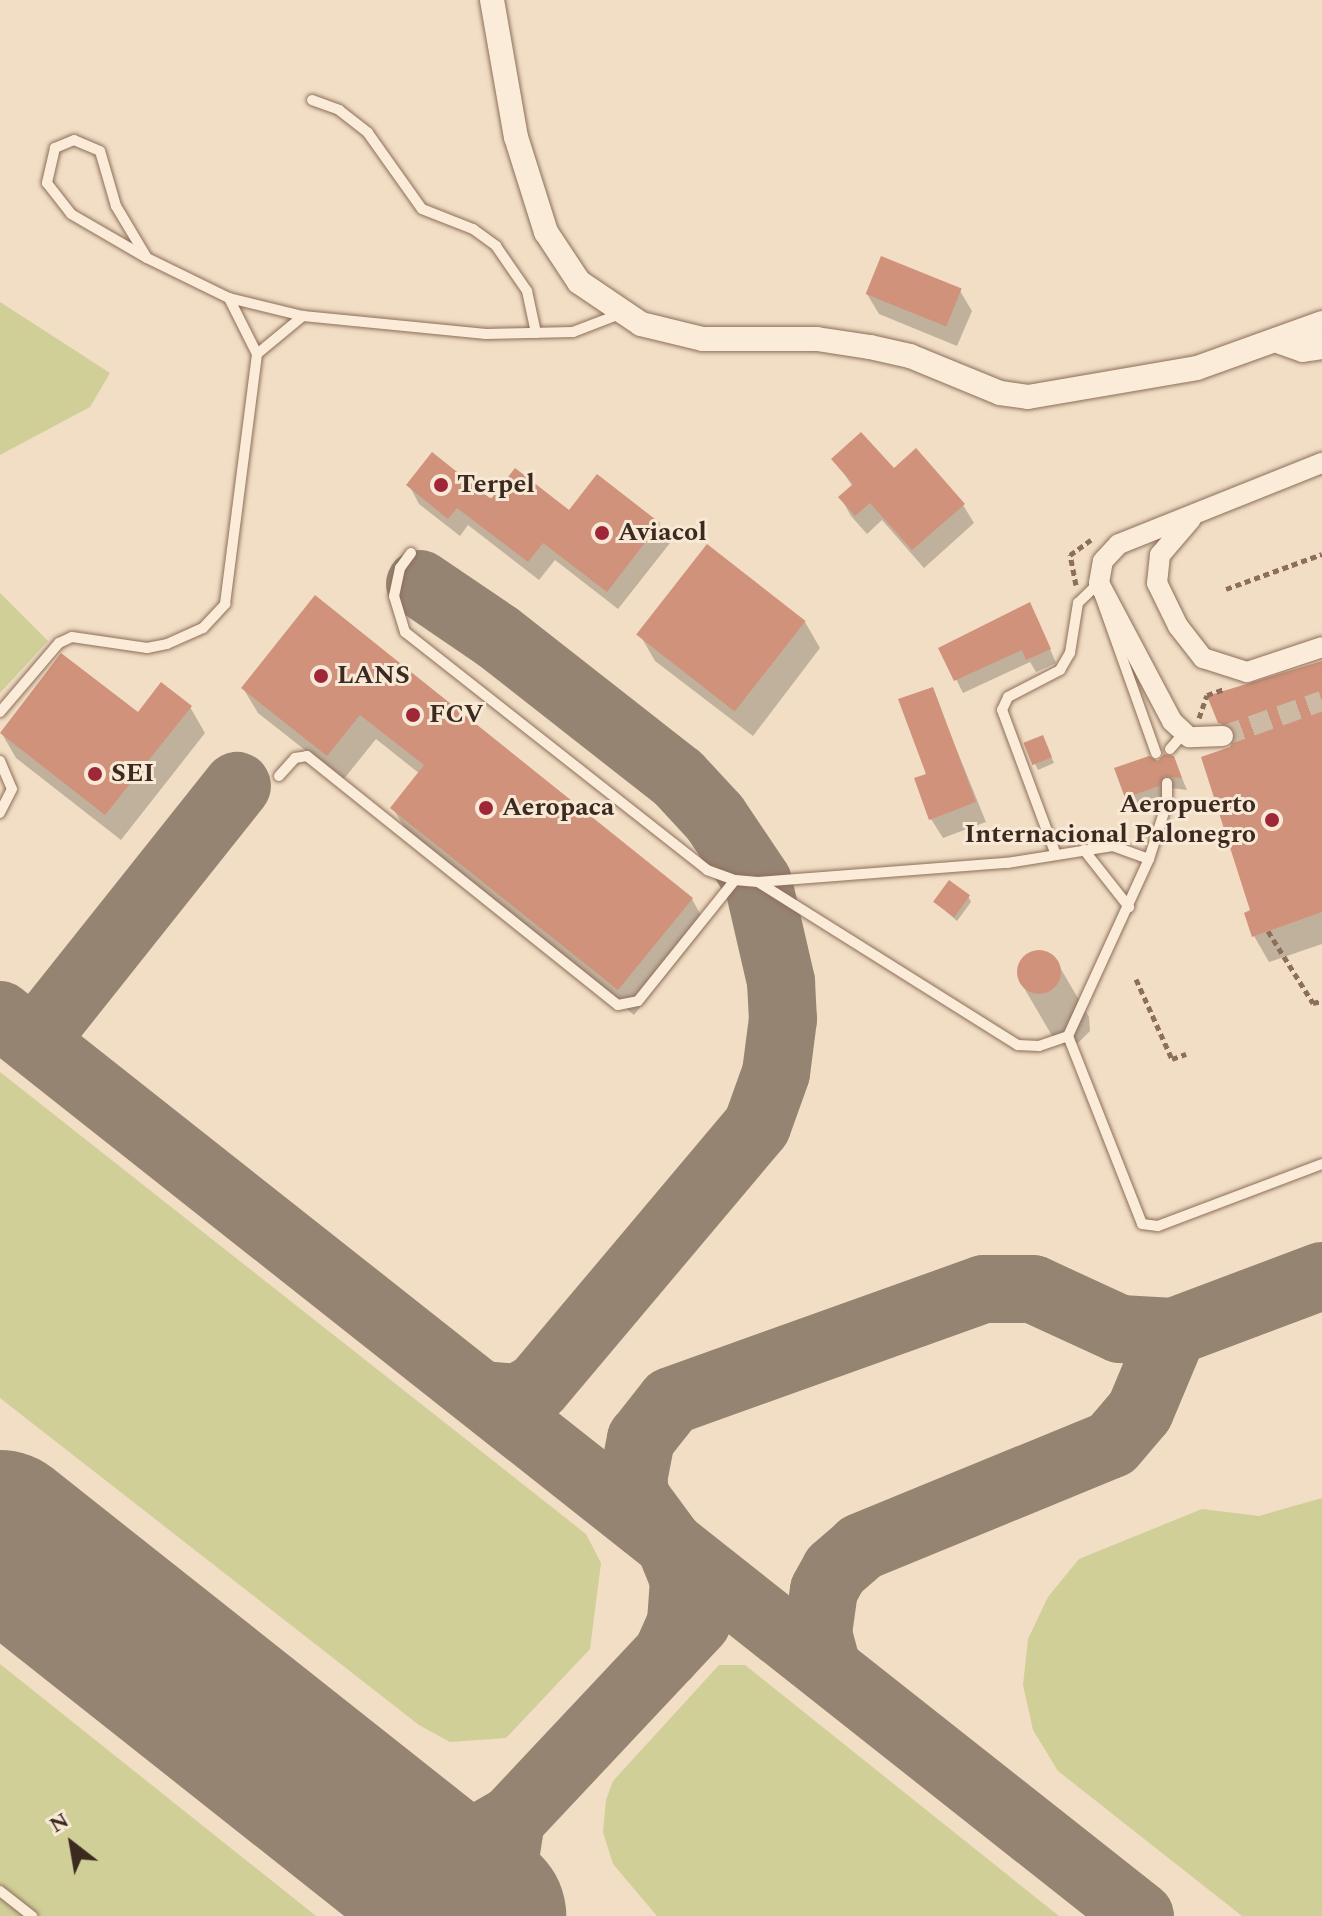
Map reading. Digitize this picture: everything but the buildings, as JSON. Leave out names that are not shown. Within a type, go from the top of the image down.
[{"type":"street","points":[[492,0],[516,137],[546,232],[579,282],[620,314],[703,339],[817,339],[870,347],[910,356],[1000,393],[1028,397],[1140,382],[1280,342],[1322,323]]},
{"type":"street","points":[[1280,342],[1303,350],[1322,347]]},
{"type":"street","points":[[1223,736],[1199,739],[1184,734],[1099,583],[1103,561],[1119,544],[1322,463]]},
{"type":"street","points":[[1197,514],[1165,548],[1156,569],[1162,595],[1191,645],[1216,666],[1247,672],[1322,647]]},
{"type":"lane","points":[[312,100],[339,110],[368,133],[422,209],[473,229],[496,246],[527,291],[536,333]]},
{"type":"lane","points":[[147,258],[116,206],[100,151],[74,140],[55,148],[46,170],[53,196],[87,226],[147,258],[229,298],[303,316],[486,334],[587,330],[620,314]]},
{"type":"lane","points":[[0,712],[49,651],[72,637],[147,648],[186,637],[217,617],[229,590],[257,354],[229,298]]},
{"type":"lane","points":[[257,354],[303,316]]},
{"type":"lane","points":[[411,553],[400,568],[394,596],[405,632],[707,870],[735,880],[758,882],[967,867],[1113,846],[1149,859]]},
{"type":"lane","points":[[1099,583],[1099,604],[1156,753]]},
{"type":"lane","points":[[1056,855],[1002,710],[1008,697],[1060,670],[1070,653],[1078,603],[1099,583]]},
{"type":"lane","points":[[279,776],[295,758],[307,756],[618,1005],[638,1001],[735,880]]},
{"type":"lane","points":[[0,761],[12,789],[0,813]]},
{"type":"lane","points":[[1167,783],[1167,803],[1149,859],[1068,1036],[1142,1224],[1158,1226],[1322,1164]]},
{"type":"lane","points":[[1084,850],[1129,907]]},
{"type":"lane","points":[[758,882],[1018,1045],[1029,1048],[1068,1036]]},
{"type":"lane","points":[[0,1891],[32,1916]]},
{"type":"path","points":[[1226,589],[1322,554]]},
{"type":"path","points":[[1184,734],[1207,695]]},
{"type":"path","points":[[1268,931],[1313,1003],[1322,1001]]},
{"type":"path","points":[[1136,979],[1172,1059],[1186,1054]]},
{"type":"shaded area","points":[[0,302],[110,373],[90,407],[0,455]]},
{"type":"shaded area","points":[[0,593],[48,641],[0,693]]},
{"type":"shaded area","points":[[0,1072],[586,1534],[601,1563],[590,1649],[506,1738],[450,1742],[419,1725],[0,1398]]},
{"type":"shaded area","points":[[1322,1498],[1322,1916],[1242,1916],[1058,1771],[1033,1730],[1023,1685],[1028,1639],[1048,1597],[1079,1559],[1202,1509],[1259,1516]]},
{"type":"shaded area","points":[[0,1664],[316,1916],[0,1916]]},
{"type":"shaded area","points":[[719,1665],[745,1665],[1059,1916],[657,1916],[613,1864],[603,1832],[606,1800],[613,1781]]},
{"type":"taxiway","points":[[420,584],[498,637],[678,778],[715,818],[758,882],[781,982],[783,1019],[776,1073],[757,1126],[537,1387],[517,1398],[481,1395]]},
{"type":"taxiway","points":[[34,1041],[237,786]]},
{"type":"taxiway","points":[[0,1015],[1140,1916]]},
{"type":"taxiway","points":[[827,1667],[818,1633],[824,1590],[835,1570],[861,1547],[1112,1444],[1140,1411],[1173,1332],[1322,1276]]},
{"type":"taxiway","points":[[667,1654],[681,1622],[684,1580],[669,1543],[636,1498],[633,1480],[641,1439],[671,1401],[984,1289],[1033,1289],[1120,1329],[1173,1332]]},
{"type":"taxiway","points":[[511,1820],[697,1622]]},
{"type":"taxiway","points":[[370,1829],[402,1838],[440,1841],[481,1837],[511,1820],[503,1871],[517,1916]]},
{"type":"runway","points":[[0,1535],[481,1916]]},
{"type":"tunnel","points":[[1223,736],[1322,701]]},
{"type":"place","name":"Terpel","points":[[441,485]]},
{"type":"place","name":"Aviacol","points":[[602,533]]},
{"type":"place","name":"LANS","points":[[321,676]]},
{"type":"place","name":"FCV","points":[[413,715]]},
{"type":"place","name":"SEI","points":[[95,774]]},
{"type":"place","name":"Aeropaca","points":[[486,808]]},
{"type":"place","name":"Aeropuerto Internacional Palonegro","points":[[1272,820]]}]
